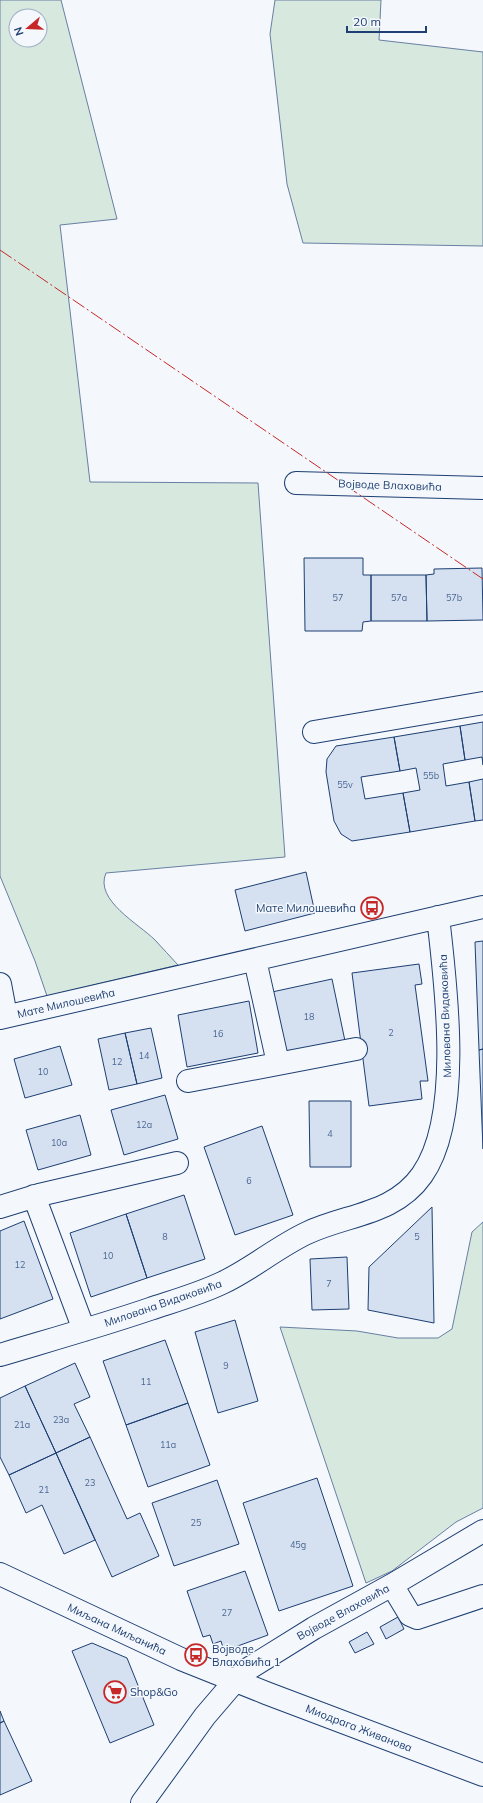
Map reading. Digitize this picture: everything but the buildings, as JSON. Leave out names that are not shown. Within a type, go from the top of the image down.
[{"type":"street","name":"Војводе Влаховића","points":[[296,483],[483,488]]},
{"type":"street","points":[[314,732],[483,703]]},
{"type":"street","name":"Мате Милошевића","points":[[3,1017],[483,907]]},
{"type":"street","name":"Милована Видаковића","points":[[0,1355],[185,1298],[216,1286],[240,1274],[308,1233],[397,1201],[410,1190],[422,1175],[433,1152],[445,1105],[448,1072],[448,1044],[444,970],[438,917]]},
{"type":"street","points":[[255,960],[278,1063]]},
{"type":"street","points":[[0,984],[3,1017]]},
{"type":"street","points":[[188,1081],[356,1048]]},
{"type":"street","points":[[0,1206],[34,1196],[177,1163]]},
{"type":"street","points":[[34,1196],[84,1330]]},
{"type":"street","name":"Војводе Влаховића","points":[[142,1803],[205,1716],[235,1681],[271,1654],[483,1531]]},
{"type":"street","name":"Миљана Миљанића","points":[[0,1574],[181,1659],[235,1681]]},
{"type":"street","points":[[392,1585],[410,1614],[417,1618],[483,1596]]},
{"type":"street","name":"Миодрага Живанова","points":[[235,1681],[483,1775]]},
{"type":"shaded area","points":[[0,0],[61,0],[117,219],[60,225],[90,482],[258,483],[285,857],[106,873],[104,883],[106,893],[112,902],[129,919],[155,940],[178,965],[47,996],[35,961],[0,876]]},
{"type":"shaded area","points":[[275,0],[381,0],[379,40],[483,52],[483,246],[303,243],[287,184],[270,34]]},
{"type":"shaded area","points":[[483,1222],[483,1508],[456,1522],[392,1571],[366,1583],[280,1327],[357,1331],[398,1338],[438,1338],[452,1329],[472,1232]]},
{"type":"power","points":[[0,250],[483,579]]},
{"type":"place","name":"Мате Милошевића","points":[[372,908]]},
{"type":"place","name":"Војводе Влаховића 1","points":[[196,1655]]},
{"type":"place","name":"Shop&Go","points":[[115,1692]]}]
